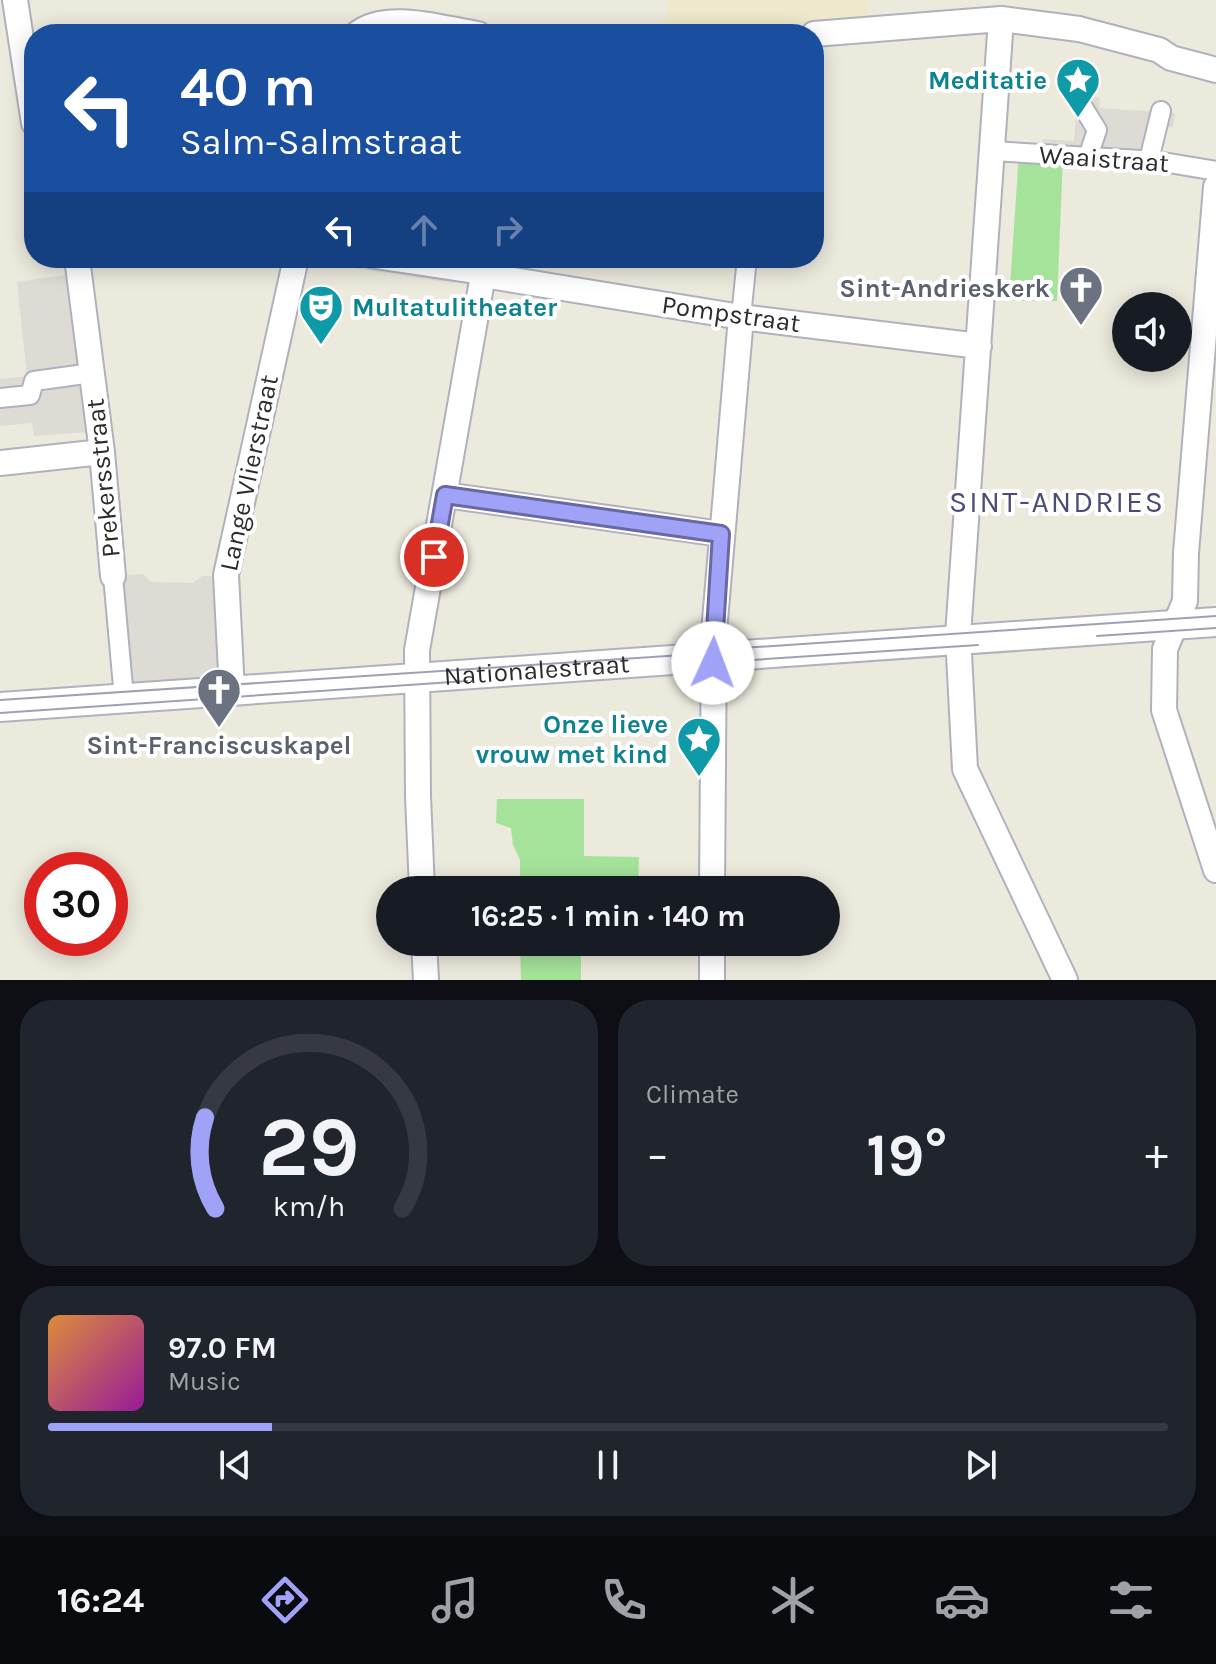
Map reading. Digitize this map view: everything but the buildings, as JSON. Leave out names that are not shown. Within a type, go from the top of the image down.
[{"type":"street","points":[[15,0],[24,58]]},
{"type":"street","points":[[376,24],[400,11],[444,24]]},
{"type":"street","points":[[1002,13],[958,641],[965,769],[1060,979]]},
{"type":"street","points":[[824,33],[1002,13],[1159,50],[1171,58],[1216,70]]},
{"type":"street","points":[[1081,104],[1097,130],[1088,157]]},
{"type":"street","points":[[1149,160],[1161,111]]},
{"type":"street","name":"Waaistraat","points":[[992,151],[1149,160],[1216,171]]},
{"type":"street","points":[[1216,187],[1186,553],[1185,601],[1165,649],[1164,710],[1216,870]]},
{"type":"street","name":"Prekersstraat","points":[[78,268],[102,452],[124,698]]},
{"type":"street","name":"Lange Vlierstraat","points":[[232,691],[226,575],[294,268]]},
{"type":"street","points":[[421,876],[417,650],[484,268]]},
{"type":"street","name":"Pompstraat","points":[[489,268],[741,317],[979,346]]},
{"type":"street","points":[[712,876],[713,658],[721,534],[746,268]]},
{"type":"street","points":[[0,398],[30,395],[34,381],[92,373]]},
{"type":"street","points":[[0,463],[102,452]]},
{"type":"street","points":[[445,495],[721,534]]},
{"type":"street","name":"Nationalestraat","points":[[0,707],[1216,622]]},
{"type":"street","points":[[425,956],[426,980]]},
{"type":"street","points":[[712,956],[712,980]]},
{"type":"shaded area","points":[[668,0],[869,0],[866,22],[664,24]]},
{"type":"shaded area","points":[[1069,80],[1085,82],[1086,93],[1100,98],[1099,108],[1175,113],[1173,127],[1165,128],[1157,161],[1042,154],[1043,139],[1074,141],[1076,112],[1074,108],[1068,108]]},
{"type":"shaded area","points":[[353,268],[475,268],[453,283]]},
{"type":"shaded area","points":[[65,275],[88,432],[34,436],[32,423],[0,426],[0,379],[27,376],[17,282]]},
{"type":"shaded area","points":[[143,574],[151,582],[193,583],[202,576],[216,576],[221,662],[211,676],[123,685],[113,576]]},
{"type":"green space","points":[[1019,153],[1063,156],[1057,301],[1009,301]]},
{"type":"green space","points":[[497,799],[584,799],[584,856],[639,857],[638,876],[520,876],[520,860],[513,845],[511,828],[496,823]]},
{"type":"green space","points":[[520,956],[581,956],[581,980],[521,980]]},
{"type":"tram line","points":[[0,700],[1216,616]]},
{"type":"tram line","points":[[1097,636],[1216,628]]},
{"type":"tram line","points":[[706,663],[978,645]]},
{"type":"tram line","points":[[0,713],[467,681]]},
{"type":"place","name":"Meditatie","points":[[1078,119]]},
{"type":"place","name":"Sint-Andrieskerk","points":[[1081,327]]},
{"type":"place","name":"Multatulitheater","points":[[321,346]]},
{"type":"place","name":"Sint-Franciscuskapel","points":[[219,729]]},
{"type":"place","name":"Onze lieve vrouw met kind","points":[[699,778]]},
{"type":"district","name":"SINT-ANDRIES","points":[[1057,502]]},
{"type":"route","points":[[434,557],[445,495],[721,534],[713,663]]}]
